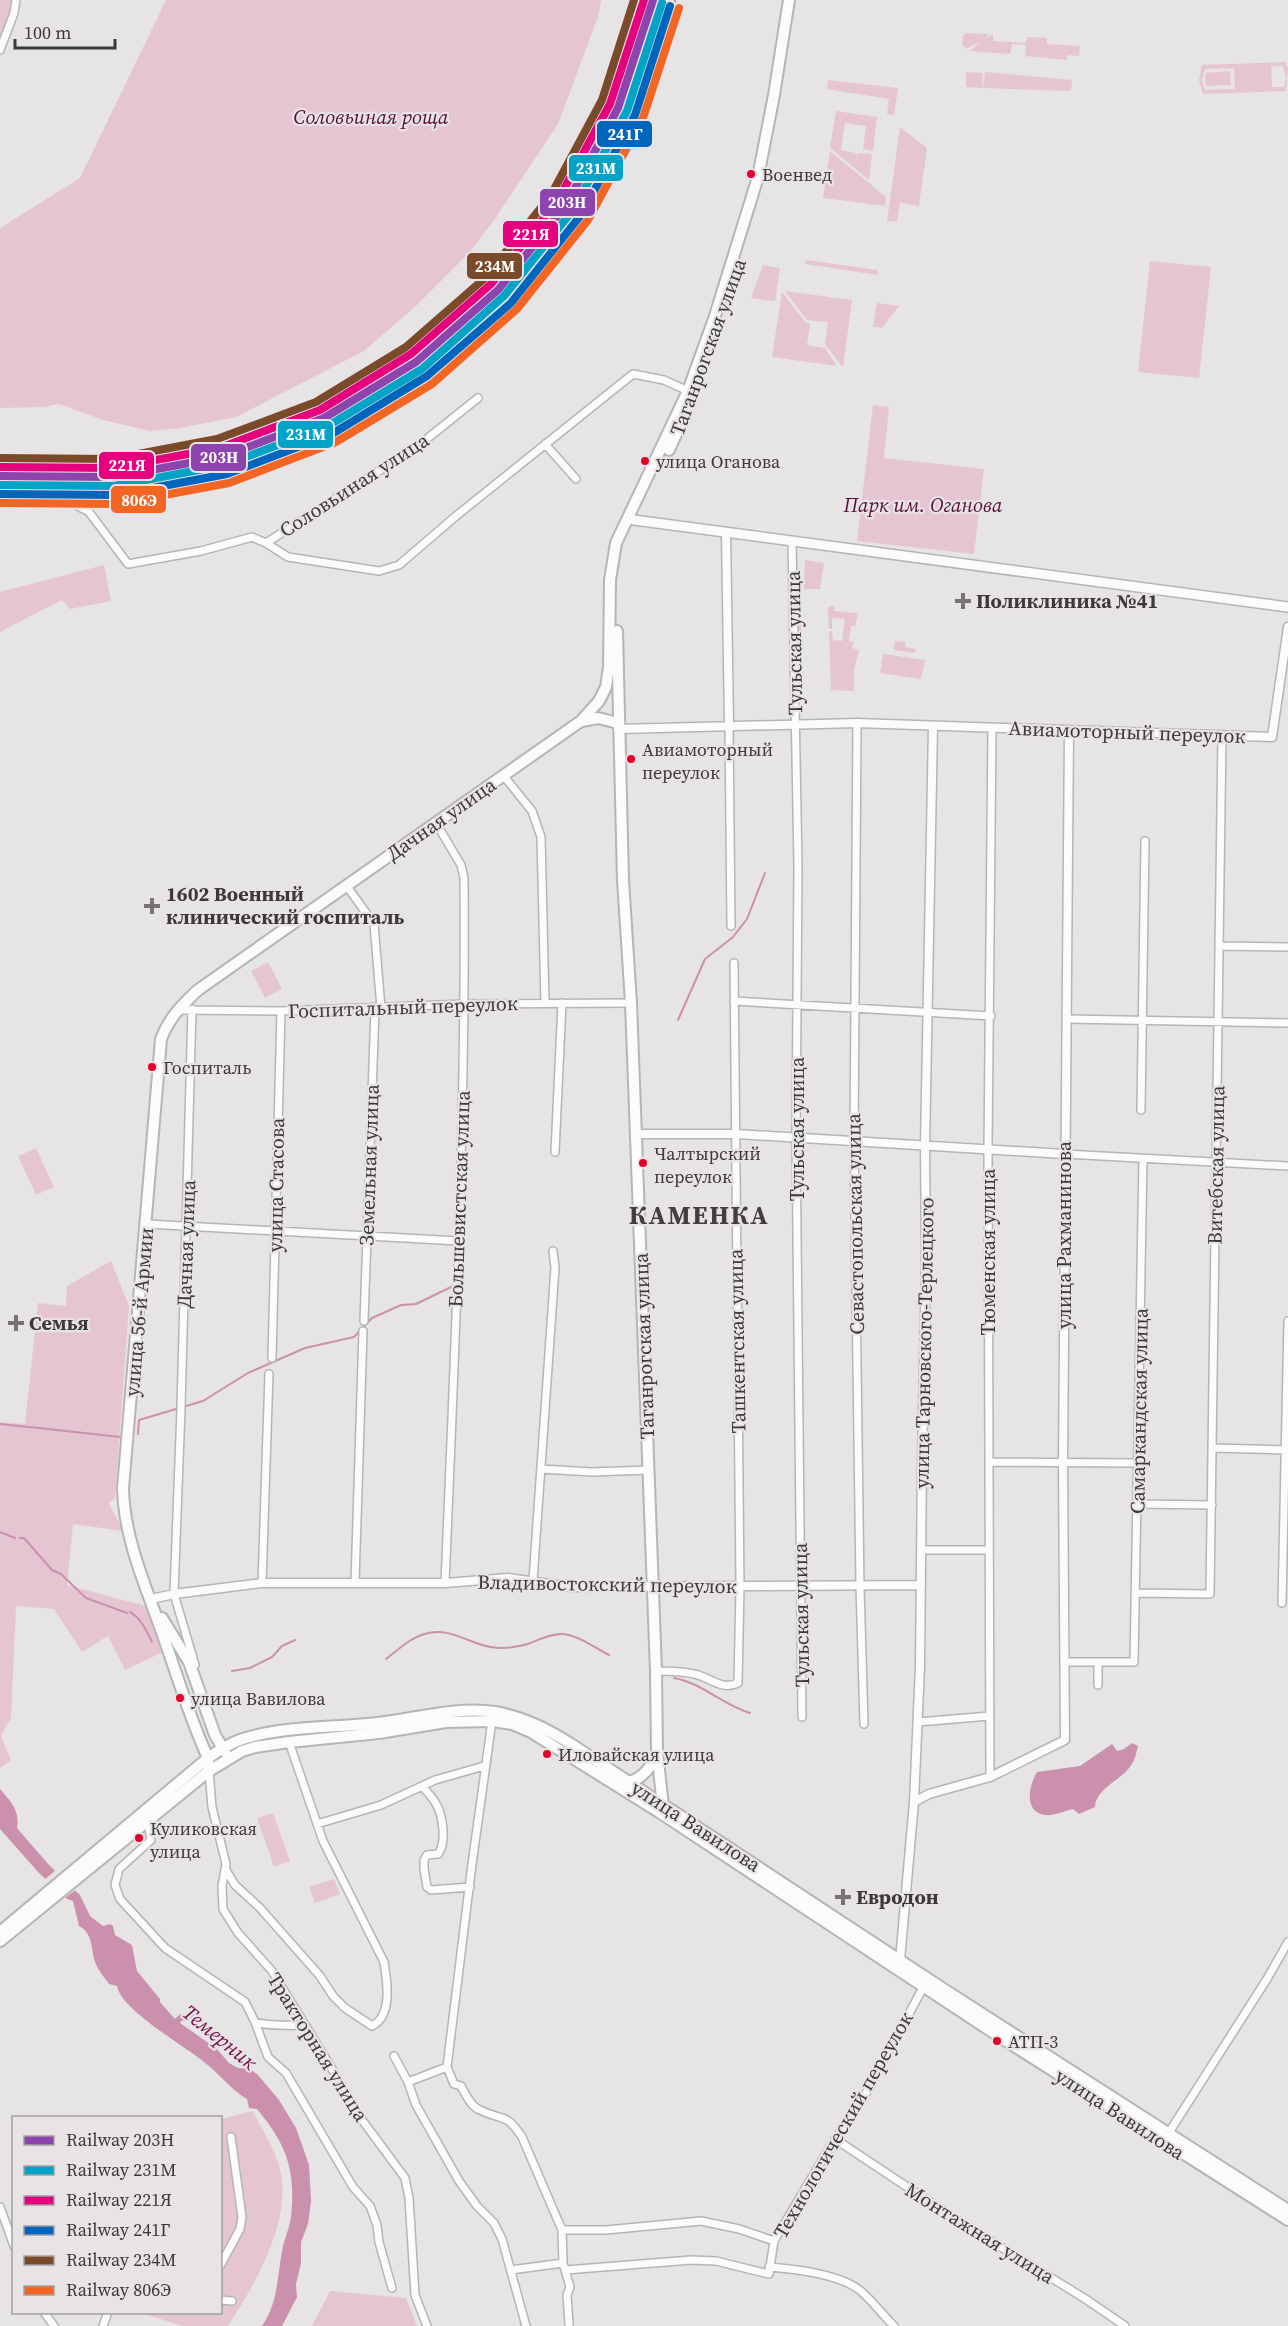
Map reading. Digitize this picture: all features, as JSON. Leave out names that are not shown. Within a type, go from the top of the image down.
[{"type":"main road","name":"Таганрогская улица","points":[[781,73],[789,0]]},
{"type":"main road","name":"Таганрогская улица","points":[[609,667],[610,588],[616,543],[630,519],[691,392],[758,177],[796,0]]},
{"type":"main road","name":"Таганрогская улица","points":[[630,519],[617,580],[618,726],[636,1134],[657,1752],[663,1806]]},
{"type":"main road","points":[[630,519],[1288,607]]},
{"type":"main road","name":"Дачная улица","points":[[168,1022],[176,1010],[198,990],[581,721],[599,701],[606,687],[609,667]]},
{"type":"main road","points":[[581,721],[598,718],[618,726]]},
{"type":"main road","name":"улица 56-й Армии","points":[[151,1599],[125,1522],[123,1488],[161,1039],[168,1022]]},
{"type":"main road","points":[[151,1599],[208,1758],[209,1771]]},
{"type":"main road","name":"Дачная улица","points":[[151,1599],[189,1662],[205,1708],[225,1753]]},
{"type":"main road","points":[[181,1685],[205,1708]]},
{"type":"main road","name":"улица Вавилова","points":[[96,1858],[148,1823],[209,1771],[225,1753],[251,1737],[445,1713],[494,1712],[524,1719],[547,1730],[629,1783],[1153,2136],[1288,2220]]},
{"type":"main road","name":"улица Вавилова","points":[[96,1858],[208,1758],[290,1742],[379,1733],[463,1720],[492,1721],[512,1724],[531,1732],[898,1963]]},
{"type":"main road","points":[[616,1784],[629,1783],[642,1777],[651,1768],[657,1752]]},
{"type":"main road","points":[[0,1932],[96,1858]]},
{"type":"main road","points":[[0,1941],[40,1903]]},
{"type":"main road","name":"улица Вавилова","points":[[926,1982],[1288,2210]]},
{"type":"street","points":[[0,50],[14,13],[16,0]]},
{"type":"street","points":[[266,543],[288,557],[379,571],[389,570],[399,565],[633,374],[664,380],[691,392]]},
{"type":"street","name":"Соловьиная улица","points":[[0,497],[74,504],[83,507],[128,564],[201,551],[252,537],[266,543],[418,446],[478,398]]},
{"type":"street","points":[[545,444],[576,479]]},
{"type":"street","points":[[726,533],[732,926]]},
{"type":"street","name":"Тульская улица","points":[[792,541],[796,723],[796,1138],[802,1717]]},
{"type":"street","name":"Авиамоторный переулок","points":[[618,726],[857,723],[1272,737],[1288,627]]},
{"type":"street","name":"Севастопольская улица","points":[[857,723],[854,1141],[864,1724]]},
{"type":"street","name":"улица Тарновского-Терлецкого","points":[[898,1963],[914,1802],[918,1722],[933,726]]},
{"type":"street","name":"Тюменская улица","points":[[990,1777],[988,1149],[992,728]]},
{"type":"street","name":"улица Рахманинова","points":[[990,1777],[1065,1740],[1063,1463],[1070,730]]},
{"type":"street","name":"Витебская улица","points":[[1136,1593],[1210,1594],[1222,736]]},
{"type":"street","points":[[503,775],[532,811],[541,837],[545,1003]]},
{"type":"street","name":"Большевистская улица","points":[[436,823],[460,865],[464,878],[465,1004],[459,1241],[445,1583]]},
{"type":"street","points":[[1141,1110],[1145,841]]},
{"type":"street","name":"Земельная улица","points":[[346,885],[374,924],[378,1008],[366,1236],[364,1321]]},
{"type":"street","points":[[1220,946],[1288,947]]},
{"type":"street","name":"Ташкентская улица","points":[[656,1671],[697,1674],[720,1686],[730,1687],[738,1683],[740,1587],[734,963]]},
{"type":"street","points":[[734,1001],[991,1016]]},
{"type":"street","points":[[555,1152],[562,1003]]},
{"type":"street","name":"Госпитальный переулок","points":[[176,1010],[281,1011],[465,1004],[631,1004]]},
{"type":"street","name":"Дачная улица","points":[[192,1009],[174,1594],[195,1664],[196,1679]]},
{"type":"street","name":"улица Стасова","points":[[272,1358],[281,1011]]},
{"type":"street","points":[[1067,1019],[1288,1023]]},
{"type":"street","points":[[636,1134],[736,1134],[1288,1166]]},
{"type":"street","name":"Самаркандская улица","points":[[1098,1662],[1134,1662],[1143,1159]]},
{"type":"street","points":[[147,1224],[459,1241]]},
{"type":"street","points":[[533,1580],[555,1268],[553,1251]]},
{"type":"street","points":[[1282,1603],[1288,1321]]},
{"type":"street","points":[[355,1582],[363,1330]]},
{"type":"street","points":[[262,1583],[269,1374]]},
{"type":"street","points":[[1212,1448],[1287,1450]]},
{"type":"street","points":[[989,1462],[1138,1463]]},
{"type":"street","points":[[541,1469],[592,1472],[648,1470]]},
{"type":"street","points":[[1137,1504],[1212,1505]]},
{"type":"street","points":[[922,1550],[989,1550]]},
{"type":"street","name":"Владивостокский переулок","points":[[151,1599],[262,1583],[445,1583],[508,1578],[571,1587],[921,1585]]},
{"type":"street","points":[[1066,1662],[1098,1662],[1098,1685]]},
{"type":"street","points":[[918,1722],[989,1716]]},
{"type":"street","points":[[492,1721],[484,1766],[447,2067],[454,2084],[460,2086],[476,2109],[508,2118],[522,2137],[562,2230],[564,2267],[570,2288],[567,2295],[569,2324]]},
{"type":"street","points":[[226,1870],[235,1885],[260,1908],[345,2008],[372,2026],[383,2016],[386,2008],[384,1962],[344,1878],[331,1857],[317,1824],[290,1742]]},
{"type":"street","points":[[317,1824],[381,1805],[435,1780],[484,1766]]},
{"type":"street","name":"Тракторная улица","points":[[209,1771],[212,1807],[226,1870],[222,1886],[223,1909],[238,1934],[272,1971],[354,2109],[405,2178],[409,2198],[415,2295],[427,2326]]},
{"type":"street","points":[[914,1802],[929,1794],[990,1777]]},
{"type":"street","points":[[423,1787],[439,1809],[443,1842],[438,1854],[427,1855],[424,1860],[427,1887],[431,1890],[470,1887]]},
{"type":"street","points":[[148,1823],[151,1840],[119,1869],[116,1877],[115,1885],[120,1899],[165,1948],[244,2002],[255,2022],[268,2057],[286,2073],[353,2187],[370,2206],[377,2225],[392,2288]]},
{"type":"street","name":"улица Вавилова","points":[[1168,2134],[1267,1979],[1288,1942]]},
{"type":"street","name":"Технологический переулок","points":[[894,2326],[861,2291],[847,2282],[804,2272],[769,2270],[774,2241],[835,2139],[864,2097],[926,1982]]},
{"type":"street","points":[[255,2022],[264,2025],[305,2026]]},
{"type":"street","points":[[394,2056],[408,2082],[416,2105],[459,2181],[477,2206],[494,2223],[502,2239],[526,2326]]},
{"type":"street","points":[[408,2082],[447,2067]]},
{"type":"street","points":[[222,2262],[240,2229],[242,2217],[231,2137]]},
{"type":"street","name":"Монтажная улица","points":[[835,2139],[957,2220],[1125,2326]]},
{"type":"street","points":[[0,2207],[12,2240]]},
{"type":"street","points":[[562,2230],[606,2229],[701,2221],[739,2229],[774,2241]]},
{"type":"street","points":[[511,2270],[691,2260],[716,2261],[769,2270]]},
{"type":"street","points":[[222,2300],[232,2301]]},
{"type":"street","points":[[45,2314],[54,2326]]},
{"type":"green space","points":[[0,0],[14,0],[6,30],[0,42]]},
{"type":"green space","name":"Соловьиная роща","points":[[166,0],[601,0],[599,14],[558,124],[492,223],[468,254],[415,307],[364,351],[236,417],[180,428],[150,431],[103,420],[59,404],[44,407],[0,408],[0,228],[80,178]]},
{"type":"green space","points":[[966,33],[989,34],[985,39],[993,34],[993,41],[1026,43],[1027,37],[1047,38],[1047,44],[1080,46],[1079,56],[1067,55],[1067,60],[1025,56],[1026,45],[1012,44],[1010,54],[970,51],[981,41],[966,49],[962,45],[963,36]]},
{"type":"green space","points":[[1285,62],[1288,69],[1286,91],[1203,94],[1199,80],[1202,65]],"holes":[[[1271,66],[1283,66],[1286,76],[1284,87],[1272,87]],[[1234,68],[1235,89],[1205,90],[1202,80],[1205,69]]]},
{"type":"green space","points":[[1230,71],[1231,85],[1206,86],[1205,73]]},
{"type":"green space","points":[[966,72],[983,73],[982,88],[966,87]]},
{"type":"green space","points":[[985,72],[1072,80],[1071,91],[983,88]]},
{"type":"green space","points":[[828,80],[898,88],[894,115],[887,114],[889,99],[827,89]]},
{"type":"green space","points":[[836,111],[877,117],[873,151],[863,149],[866,126],[845,123],[841,150],[856,153],[856,159],[857,153],[872,154],[869,180],[830,148]]},
{"type":"green space","points":[[900,127],[927,148],[919,206],[900,203],[897,222],[887,221]]},
{"type":"green space","points":[[830,151],[886,197],[885,206],[823,198]]},
{"type":"green space","points":[[806,260],[878,270],[878,275],[805,264]]},
{"type":"green space","points":[[1150,261],[1211,267],[1199,378],[1138,372]]},
{"type":"green space","points":[[763,265],[780,268],[775,301],[751,298]]},
{"type":"green space","points":[[785,291],[852,300],[843,368],[825,344],[828,322],[807,320]]},
{"type":"green space","points":[[782,292],[806,323],[810,324],[807,345],[825,348],[837,366],[772,357]]},
{"type":"green space","points":[[877,303],[899,306],[882,328],[873,327]]},
{"type":"green space","name":"Парк им. Оганова","points":[[873,405],[889,407],[884,458],[984,469],[974,554],[857,541]]},
{"type":"green space","points":[[805,560],[824,563],[820,589],[804,589]]},
{"type":"green space","points":[[104,565],[111,601],[70,609],[62,600],[0,632],[0,592]]},
{"type":"green space","points":[[794,594],[800,594],[803,692],[797,692]]},
{"type":"green space","points":[[834,606],[834,611],[858,613],[855,626],[851,626],[849,641],[854,642],[852,648],[859,650],[854,670],[854,691],[831,690],[829,632],[832,631],[833,640],[842,641],[845,619],[832,618],[832,629],[829,629],[828,608]]},
{"type":"green space","points":[[895,641],[905,642],[905,647],[916,649],[915,653],[894,650]]},
{"type":"green space","points":[[883,654],[925,660],[921,679],[880,673]]},
{"type":"green space","points":[[268,962],[282,989],[265,998],[251,971]]},
{"type":"green space","points":[[36,1148],[54,1187],[36,1195],[18,1156]]},
{"type":"green space","points":[[111,1261],[129,1306],[115,1498],[109,1503],[123,1531],[73,1524],[67,1585],[149,1607],[163,1652],[125,1670],[108,1636],[82,1652],[54,1609],[16,1606],[11,1718],[1,1736],[11,1760],[0,1768],[0,1422],[25,1424],[38,1303],[66,1306],[67,1286]]},
{"type":"green space","points":[[273,1813],[290,1861],[274,1867],[257,1818]]},
{"type":"green space","points":[[334,1879],[340,1894],[315,1903],[309,1887]]},
{"type":"green space","points":[[253,2111],[278,2162],[282,2182],[282,2204],[270,2248],[261,2269],[228,2326],[182,2326],[145,2314],[222,2314],[222,2119]]},
{"type":"green space","points":[[330,2291],[406,2298],[417,2326],[312,2326]]},
{"type":"shaded area","points":[[1132,1743],[1138,1746],[1133,1763],[1099,1795],[1095,1807],[1079,1814],[1073,1809],[1048,1815],[1038,1813],[1033,1809],[1030,1791],[1037,1772],[1080,1766],[1112,1744],[1117,1751]]},
{"type":"shaded area","name":"Темерник","points":[[0,1789],[16,1811],[17,1828],[49,1865],[80,1895],[90,1916],[103,1926],[110,1924],[113,1926],[115,1935],[132,1945],[137,1971],[160,2002],[175,2019],[180,2014],[187,2015],[190,2009],[196,2011],[193,2018],[180,2023],[217,2049],[229,2063],[238,2068],[250,2069],[258,2075],[279,2100],[296,2128],[309,2165],[311,2201],[308,2224],[301,2242],[301,2263],[296,2284],[297,2297],[282,2326],[262,2326],[274,2299],[291,2216],[292,2184],[282,2146],[257,2109],[249,2108],[247,2099],[204,2062],[141,2016],[121,1996],[117,1986],[109,1984],[95,1962],[87,1933],[79,1926],[73,1901],[67,1899],[39,1873],[0,1829]]},
{"type":"pier","points":[[57,1869],[77,1889],[63,1899],[43,1881]]},
{"type":"waterway","points":[[0,480],[114,481],[224,460],[326,421],[419,364],[501,292],[570,206],[622,108],[657,0]]},
{"type":"waterway","points":[[0,490],[69,496],[111,494],[152,489],[234,471],[313,442],[388,404],[415,386],[484,332],[524,295],[574,232],[616,163],[644,104],[666,43],[675,0]]},
{"type":"waterway","points":[[678,1020],[705,959],[733,937],[747,919],[765,873]]},
{"type":"waterway","points":[[138,1434],[139,1420],[203,1401],[248,1373],[305,1348],[354,1337],[372,1318],[401,1305],[416,1304],[451,1287]]},
{"type":"waterway","points":[[0,1424],[28,1427]]},
{"type":"waterway","points":[[30,1427],[120,1437]]},
{"type":"waterway","points":[[0,1532],[15,1538]]},
{"type":"waterway","points":[[20,1538],[24,1538],[52,1570],[61,1574],[86,1598],[127,1613]]},
{"type":"waterway","points":[[130,1612],[140,1621],[152,1642]]},
{"type":"waterway","points":[[386,1659],[417,1637],[437,1632],[453,1634],[483,1645],[500,1648],[524,1645],[563,1634],[581,1640],[609,1655]]},
{"type":"waterway","points":[[232,1671],[250,1668],[272,1657],[282,1646],[295,1640]]},
{"type":"waterway","points":[[674,1678],[694,1684],[750,1713]]},
{"type":"rail line","name":"234М","points":[[0,458],[112,459],[217,439],[316,402],[406,347],[485,278],[551,195],[602,100],[634,0]]},
{"type":"rail line","name":"221Я","points":[[0,467],[113,468],[220,448],[320,410],[411,354],[491,284],[558,200],[610,104],[644,0]]},
{"type":"rail line","name":"203Н","points":[[0,476],[113,477],[222,457],[324,418],[416,362],[498,290],[566,205],[618,108],[653,0]]},
{"type":"rail line","name":"231М","points":[[0,485],[114,486],[225,465],[328,426],[422,369],[504,296],[573,210],[627,111],[662,3]]},
{"type":"rail line","name":"241Г","points":[[0,494],[115,495],[227,474],[332,434],[427,376],[511,303],[581,215],[635,115],[670,6]]},
{"type":"rail line","name":"806Э","points":[[0,503],[116,504],[229,483],[336,442],[432,384],[517,309],[588,220],[643,118],[679,8]]},
{"type":"place","name":"Военвед","points":[[751,174]]},
{"type":"place","name":"улица Оганова","points":[[645,461]]},
{"type":"place","name":"Поликлиника №41","points":[[963,601]]},
{"type":"place","name":"Авиамоторный переулок","points":[[631,759]]},
{"type":"place","name":"1602 Военный клинический госпиталь","points":[[152,906]]},
{"type":"place","name":"Госпиталь","points":[[152,1067]]},
{"type":"place","name":"Чалтырский переулок","points":[[643,1163]]},
{"type":"place","name":"Семья","points":[[16,1323]]},
{"type":"place","name":"улица Вавилова","points":[[180,1698]]},
{"type":"place","name":"Иловайская улица","points":[[547,1754]]},
{"type":"place","name":"Куликовская улица","points":[[139,1838]]},
{"type":"place","name":"Евродон","points":[[843,1897]]},
{"type":"place","name":"АТП-3","points":[[997,2041]]},
{"type":"district","name":"КАМЕНКА","points":[[699,1215]]}]
